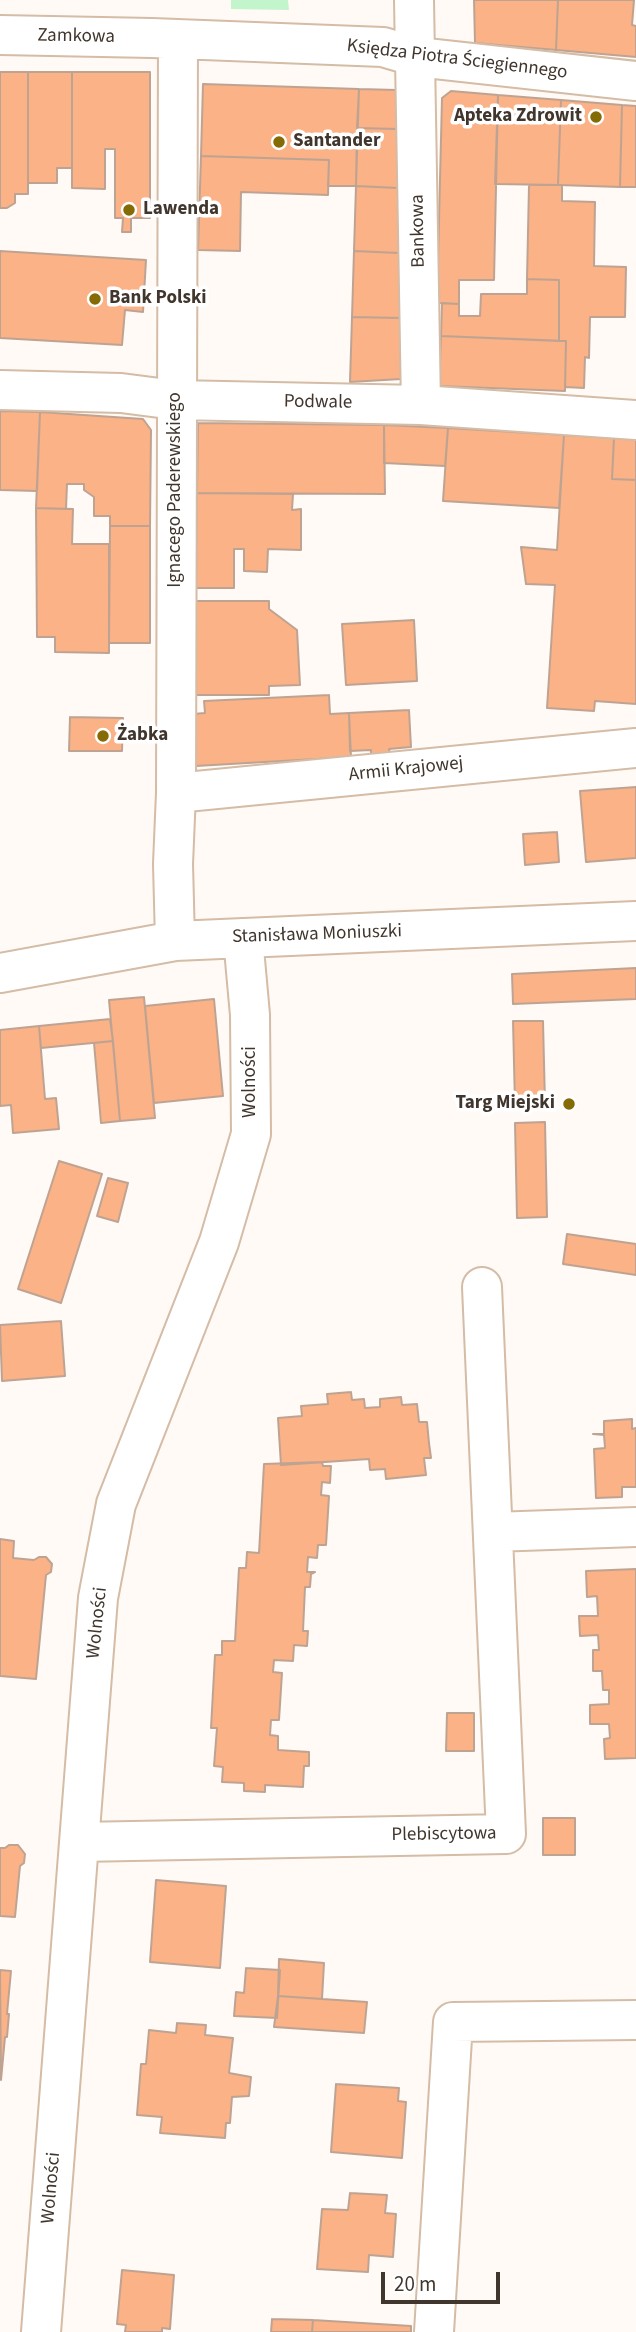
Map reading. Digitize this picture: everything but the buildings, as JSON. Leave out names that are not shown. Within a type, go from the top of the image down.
[{"type":"street","name":"Bankowa","points":[[414,0],[421,405]]},
{"type":"street","name":"Zamkowa","points":[[0,35],[165,39]]},
{"type":"street","name":"Księdza Piotra Ściegiennego","points":[[165,39],[383,47],[416,57],[636,81]]},
{"type":"street","name":"Ignacego Paderewskiego","points":[[165,39],[175,400],[175,941]]},
{"type":"street","name":"Podwale","points":[[0,390],[121,393],[175,400],[421,405],[636,420]]},
{"type":"street","name":"Armii Krajowej","points":[[176,793],[636,748]]},
{"type":"street","name":"Stanisława Moniuszki","points":[[0,974],[175,941],[636,921]]},
{"type":"street","name":"Wolności","points":[[41,2332],[98,1598],[116,1504],[219,1242],[251,1134],[250,1015],[243,938]]},
{"type":"street","name":"Plebiscytowa","points":[[79,1842],[506,1834],[482,1287]]},
{"type":"street","points":[[493,1532],[636,1527]]},
{"type":"street","points":[[434,2332],[453,2022],[636,2020]]},
{"type":"green space","points":[[231,0],[288,0],[289,10],[231,9]]},
{"type":"place","name":"Apteka Zdrowit","points":[[596,117]]},
{"type":"place","name":"Santander","points":[[279,142]]},
{"type":"place","name":"Lawenda","points":[[129,210]]},
{"type":"place","name":"Bank Polski","points":[[95,299]]},
{"type":"place","name":"Żabka","points":[[103,736]]},
{"type":"place","name":"Targ Miejski","points":[[569,1104]]}]
